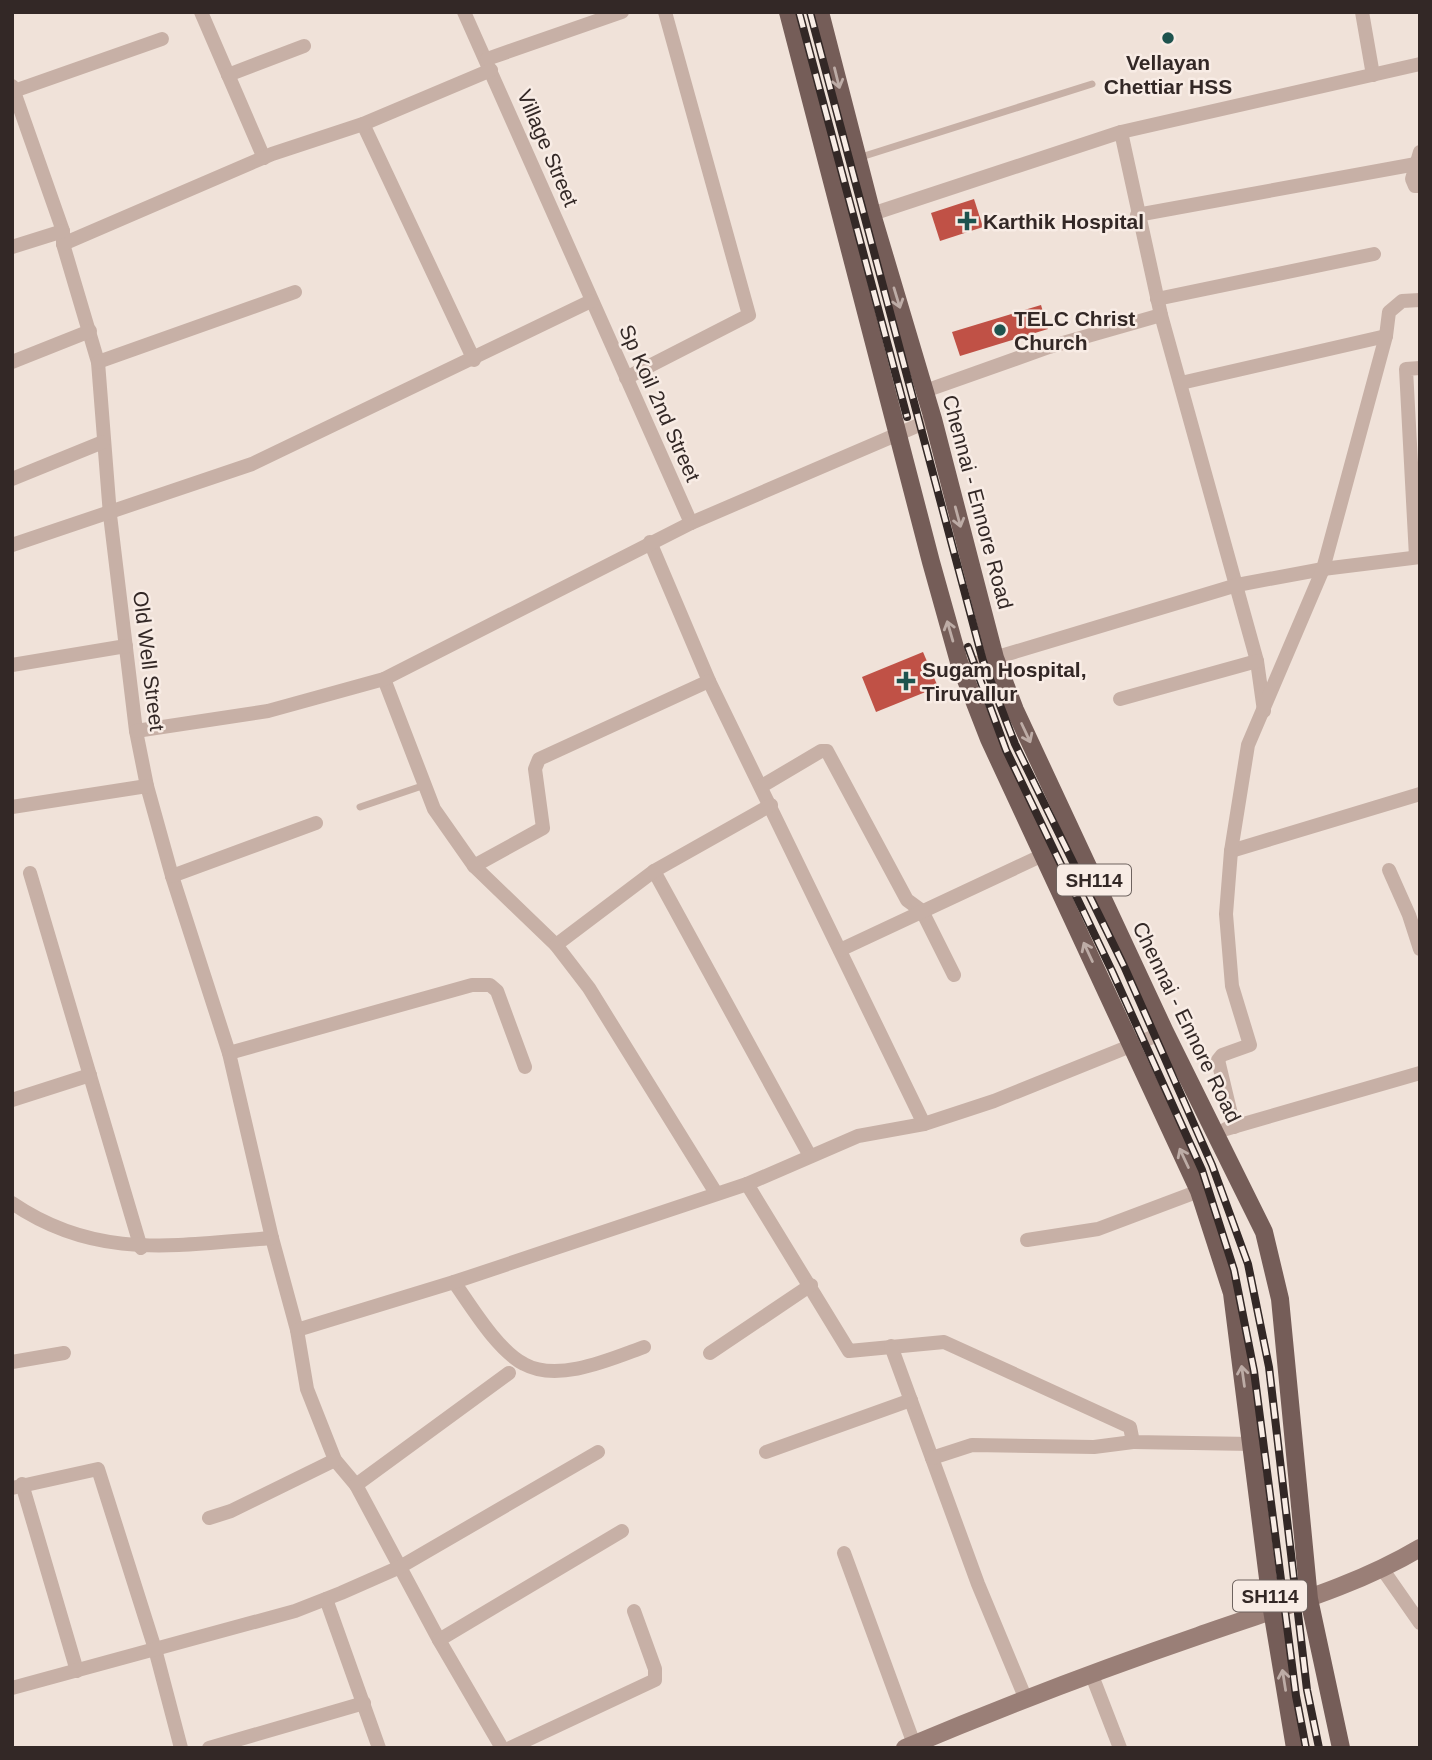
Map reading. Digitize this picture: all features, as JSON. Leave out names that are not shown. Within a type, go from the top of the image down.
[{"type":"main road","name":"SH114","points":[[788,12],[896,434],[961,667],[989,739],[1199,1191],[1232,1293],[1272,1610],[1295,1748]]},
{"type":"main road","name":"Chennai - Ennore Road","points":[[820,12],[872,214],[933,419],[995,658],[1015,710],[1165,1032],[1264,1232],[1280,1299],[1310,1599],[1341,1748]]},
{"type":"street","points":[[201,12],[264,158]]},
{"type":"street","name":"Village Street","points":[[464,12],[591,300]]},
{"type":"street","points":[[12,247],[63,237],[264,158],[363,124],[489,65],[622,12]]},
{"type":"street","points":[[626,378],[749,315],[665,12]]},
{"type":"street","points":[[1362,12],[1373,75]]},
{"type":"street","points":[[14,97],[162,39]]},
{"type":"street","points":[[228,75],[304,46]]},
{"type":"street","points":[[872,214],[1121,132],[1420,64]]},
{"type":"street","name":"Old Well Street","points":[[14,97],[63,237],[98,362],[110,515],[136,731],[147,786],[172,876],[229,1053],[272,1238],[297,1330],[307,1389],[335,1460],[356,1485],[439,1640],[502,1748]]},
{"type":"street","points":[[363,124],[474,360]]},
{"type":"street","points":[[1121,132],[1161,315],[1257,661],[1264,712]]},
{"type":"street","points":[[1137,215],[1418,158],[1412,179],[1415,186],[1420,186]]},
{"type":"street","points":[[1157,299],[1374,254]]},
{"type":"street","points":[[98,362],[295,292]]},
{"type":"street","points":[[12,545],[110,515],[252,464],[474,360],[591,300]]},
{"type":"street","name":"Sp Koil 2nd Street","points":[[591,300],[691,523]]},
{"type":"street","points":[[1234,1127],[1219,1057],[1250,1045],[1232,986],[1226,914],[1231,851],[1248,745],[1322,569],[1386,336],[1389,312],[1402,301],[1420,300]]},
{"type":"street","points":[[925,391],[1049,347],[1161,315]]},
{"type":"street","points":[[12,362],[90,331]]},
{"type":"street","points":[[1181,383],[1386,336]]},
{"type":"street","points":[[961,667],[1237,586],[1322,569],[1418,557],[1406,369],[1420,368]]},
{"type":"street","points":[[136,731],[268,711],[384,679],[650,542],[933,419]]},
{"type":"street","points":[[12,479],[103,442]]},
{"type":"street","points":[[650,542],[709,681],[924,1124]]},
{"type":"street","points":[[12,666],[126,646]]},
{"type":"street","points":[[1120,699],[1257,661]]},
{"type":"street","points":[[384,679],[434,809],[474,866],[556,945],[589,988],[716,1193]]},
{"type":"street","points":[[474,866],[543,828],[535,769],[539,759],[709,681]]},
{"type":"street","points":[[762,786],[821,751],[827,751],[907,900],[922,911],[954,975]]},
{"type":"street","points":[[12,807],[147,786]]},
{"type":"street","points":[[1231,851],[1420,794]]},
{"type":"street","points":[[556,945],[654,871],[771,805]]},
{"type":"street","points":[[172,876],[316,823]]},
{"type":"street","points":[[840,950],[1043,855]]},
{"type":"street","points":[[1389,870],[1409,915],[1420,949]]},
{"type":"street","points":[[654,871],[810,1156]]},
{"type":"street","points":[[30,873],[141,1248]]},
{"type":"street","points":[[229,1053],[472,985],[490,985],[497,991],[525,1066]]},
{"type":"street","points":[[297,1330],[454,1282],[747,1184],[858,1136],[924,1124],[993,1101],[1165,1032]]},
{"type":"street","points":[[1215,1132],[1420,1073]]},
{"type":"street","points":[[12,1100],[90,1075]]},
{"type":"street","points":[[747,1184],[811,1284],[849,1351],[944,1342],[1130,1427],[1133,1441]]},
{"type":"street","points":[[1027,1240],[1098,1229],[1199,1191]]},
{"type":"street","points":[[12,1203],[30,1215],[92,1240],[141,1248],[272,1238]]},
{"type":"street","points":[[454,1282],[490,1330],[524,1365],[553,1370],[574,1368],[644,1348]]},
{"type":"street","points":[[710,1353],[811,1284]]},
{"type":"street","points":[[891,1346],[978,1584],[1025,1697]]},
{"type":"street","points":[[12,1362],[64,1353]]},
{"type":"street","points":[[356,1485],[509,1373]]},
{"type":"street","points":[[766,1452],[911,1400]]},
{"type":"street","points":[[932,1458],[972,1445],[1094,1447],[1133,1441],[1252,1444]]},
{"type":"street","points":[[12,1688],[295,1611],[326,1599],[400,1567],[598,1452]]},
{"type":"street","points":[[209,1518],[231,1511],[335,1460]]},
{"type":"street","points":[[77,1671],[17,1486],[98,1469],[155,1649],[181,1748]]},
{"type":"street","points":[[439,1640],[622,1531]]},
{"type":"street","points":[[844,1553],[909,1746],[1025,1697],[1310,1599],[1383,1570],[1420,1548]]},
{"type":"street","points":[[1383,1570],[1420,1623]]},
{"type":"street","points":[[326,1599],[379,1748]]},
{"type":"street","points":[[510,1748],[652,1683],[655,1669],[634,1611]]},
{"type":"street","points":[[1091,1673],[1120,1748]]},
{"type":"street","points":[[209,1748],[364,1703]]},
{"type":"lane","points":[[857,158],[1092,85]]},
{"type":"lane","points":[[360,807],[425,785]]},
{"type":"building","points":[[974,199],[983,227],[940,241],[931,213]]},
{"type":"building","name":"TELC Christ Church","points":[[1041,305],[1048,329],[960,356],[952,332]]},
{"type":"building","points":[[923,652],[938,687],[876,712],[862,677]]},
{"type":"railway","points":[[799,12],[907,417]]},
{"type":"railway","points":[[810,12],[983,661],[1015,744],[1124,966],[1212,1165],[1248,1264],[1269,1367],[1307,1690],[1319,1748]]},
{"type":"railway","points":[[968,647],[1006,750],[1112,971],[1202,1170],[1234,1270],[1254,1371],[1296,1696],[1306,1748]]},
{"type":"place","name":"Vellayan Chettiar HSS","points":[[1168,38]]},
{"type":"place","name":"Karthik Hospital","points":[[967,221]]},
{"type":"place","name":"TELC Christ Church","points":[[1000,330]]},
{"type":"place","name":"Sugam Hospital, Tiruvallur","points":[[906,681]]}]
